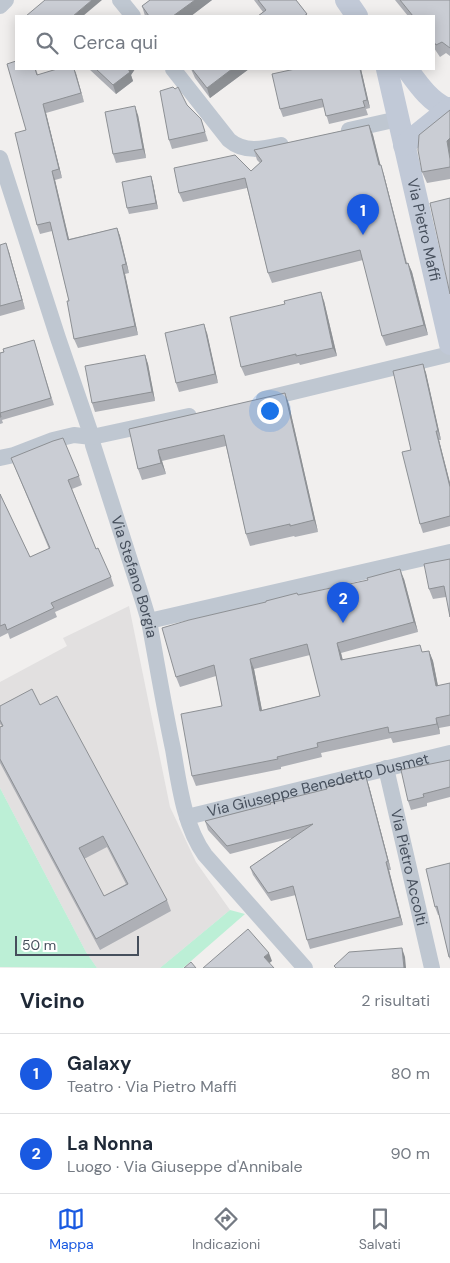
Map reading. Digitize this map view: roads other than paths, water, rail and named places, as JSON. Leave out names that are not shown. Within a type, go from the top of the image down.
[{"type":"street","points":[[0,6],[6,0]]},
{"type":"street","points":[[120,0],[131,15]]},
{"type":"street","points":[[346,0],[357,15]]},
{"type":"street","points":[[174,70],[235,145],[260,149],[294,142]]},
{"type":"street","name":"Via Pietro Maffi","points":[[387,70],[450,344]]},
{"type":"street","points":[[404,145],[449,109],[437,104],[428,96],[408,70]]},
{"type":"street","points":[[331,134],[398,119]]},
{"type":"street","name":"Via Stefano Borgia","points":[[0,158],[137,579],[149,621],[176,768],[187,817],[195,839],[205,855],[305,968]]},
{"type":"street","points":[[253,402],[450,354]]},
{"type":"street","points":[[0,458],[74,435],[92,437],[206,412]]},
{"type":"street","points":[[149,621],[450,552]]},
{"type":"street","name":"Via Giuseppe Benedetto Dusmet","points":[[187,817],[450,753]]},
{"type":"street","name":"Via Pietro Accolti","points":[[386,768],[432,968]]},
{"type":"place","name":"Galaxy","points":[[363,235]]},
{"type":"place","name":"La Nonna","points":[[343,623]]}]
